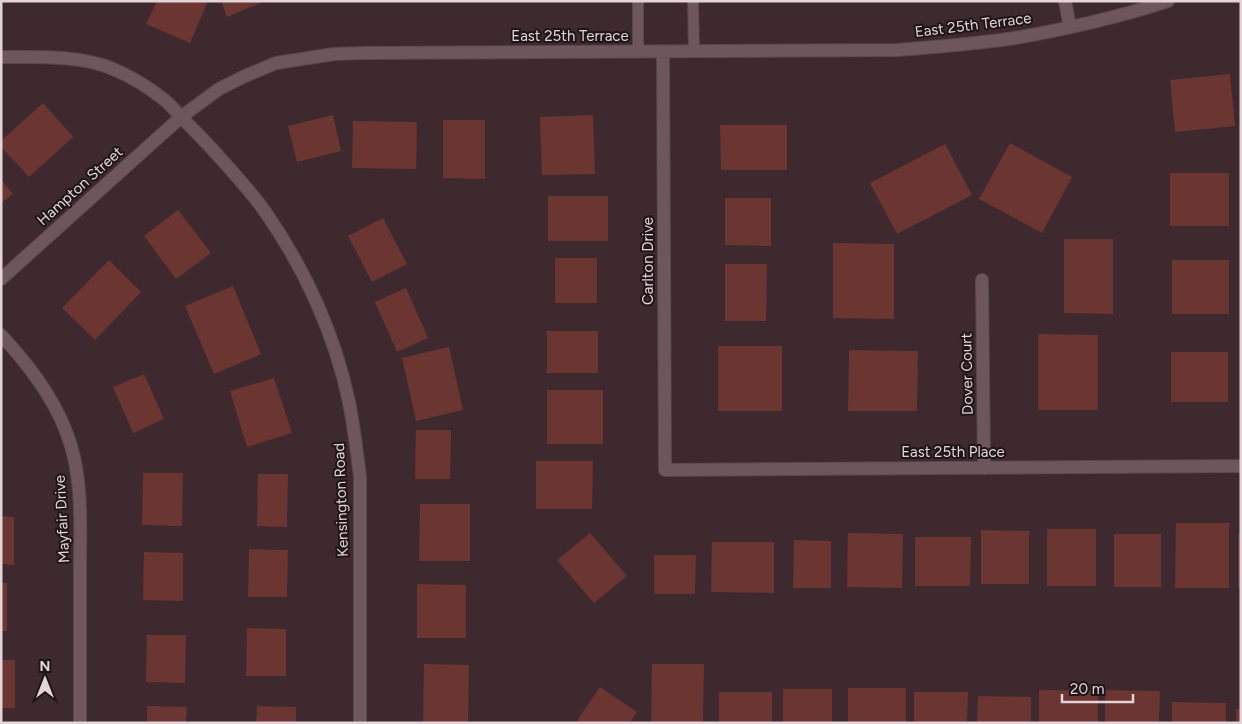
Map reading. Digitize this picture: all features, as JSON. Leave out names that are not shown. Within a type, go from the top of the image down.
[{"type":"street","points":[[1065,1],[1070,27]]},
{"type":"street","name":"East 25th Terrace","points":[[181,117],[219,89],[245,76],[276,63],[315,56],[364,53],[897,50],[1006,39],[1070,27],[1143,10],[1168,1]]},
{"type":"street","name":"Carlton Drive","points":[[663,52],[665,470]]},
{"type":"street","points":[[1,57],[82,60],[112,68],[141,83],[163,99],[181,117]]},
{"type":"street","name":"Hampton Street","points":[[1,279],[181,117]]},
{"type":"street","name":"Kensington Road","points":[[181,117],[238,177],[266,213],[292,255],[313,295],[330,335],[339,365],[356,439],[360,477],[360,723]]},
{"type":"street","name":"Dover Court","points":[[982,280],[984,468]]},
{"type":"street","name":"Mayfair Drive","points":[[1,335],[38,380],[57,412],[71,446],[78,480],[80,521],[80,723]]},
{"type":"street","name":"East 25th Place","points":[[665,470],[1241,466]]},
{"type":"lane","points":[[638,1],[638,52]]},
{"type":"lane","points":[[693,1],[694,52]]},
{"type":"building","points":[[157,1],[208,1],[190,43],[146,24]]},
{"type":"building","points":[[221,1],[265,1],[227,17]]},
{"type":"building","points":[[1230,74],[1235,126],[1175,132],[1170,80]]},
{"type":"building","points":[[43,103],[73,137],[29,177],[1,147],[1,141]]},
{"type":"building","points":[[333,115],[341,151],[297,162],[288,126]]},
{"type":"building","points":[[593,115],[595,174],[542,175],[540,117]]},
{"type":"building","points":[[443,120],[485,120],[485,179],[443,178]]},
{"type":"building","points":[[353,121],[417,122],[416,169],[352,168]]},
{"type":"building","points":[[720,125],[787,125],[787,170],[721,170]]},
{"type":"building","points":[[1010,143],[1072,177],[1042,233],[979,199]]},
{"type":"building","points":[[945,144],[972,195],[897,234],[870,183]]},
{"type":"building","points":[[1170,173],[1229,173],[1229,226],[1170,226]]},
{"type":"building","points":[[1,179],[13,194],[1,203]]},
{"type":"building","points":[[548,196],[608,196],[608,241],[548,241]]},
{"type":"building","points":[[725,198],[771,198],[771,246],[725,245]]},
{"type":"building","points":[[178,210],[211,253],[176,279],[144,236]]},
{"type":"building","points":[[383,218],[407,264],[372,282],[348,236]]},
{"type":"building","points":[[1064,239],[1113,239],[1113,314],[1064,313]]},
{"type":"building","points":[[833,243],[894,244],[894,319],[833,318]]},
{"type":"building","points":[[555,258],[597,258],[597,303],[555,303]]},
{"type":"building","points":[[109,260],[141,292],[95,340],[62,308]]},
{"type":"building","points":[[1172,260],[1229,260],[1229,314],[1172,314]]},
{"type":"building","points":[[725,264],[767,264],[766,321],[725,321]]},
{"type":"building","points":[[233,286],[261,354],[214,374],[185,306]]},
{"type":"building","points":[[406,288],[428,338],[397,352],[375,302]]},
{"type":"building","points":[[547,331],[598,331],[598,373],[547,373]]},
{"type":"building","points":[[1038,334],[1098,335],[1098,410],[1038,410]]},
{"type":"building","points":[[718,346],[782,346],[782,411],[718,411]]},
{"type":"building","points":[[449,347],[463,410],[416,421],[402,358]]},
{"type":"building","points":[[849,350],[918,351],[917,411],[848,411]]},
{"type":"building","points":[[1171,352],[1228,352],[1228,402],[1171,402]]},
{"type":"building","points":[[144,374],[164,419],[133,433],[113,387]]},
{"type":"building","points":[[274,378],[292,433],[247,447],[230,391]]},
{"type":"building","points":[[547,390],[603,390],[603,444],[547,444]]},
{"type":"building","points":[[416,430],[451,430],[450,479],[415,479]]},
{"type":"building","points":[[536,461],[593,461],[592,509],[536,509]]},
{"type":"building","points":[[143,473],[183,473],[182,526],[142,525]]},
{"type":"building","points":[[258,474],[288,474],[287,527],[257,526]]},
{"type":"building","points":[[420,504],[470,504],[470,561],[419,561]]},
{"type":"building","points":[[1,516],[14,517],[14,565],[1,564]]},
{"type":"building","points":[[1176,523],[1229,523],[1229,588],[1175,588]]},
{"type":"building","points":[[1047,529],[1096,529],[1096,586],[1047,586]]},
{"type":"building","points":[[981,530],[1029,531],[1029,584],[981,584]]},
{"type":"building","points":[[590,533],[627,576],[594,603],[557,560]]},
{"type":"building","points":[[848,533],[903,534],[902,588],[847,587]]},
{"type":"building","points":[[1114,534],[1161,534],[1161,587],[1114,587]]},
{"type":"building","points":[[1238,534],[1241,534],[1241,588],[1238,588]]},
{"type":"building","points":[[915,537],[971,537],[970,586],[915,586]]},
{"type":"building","points":[[794,540],[831,541],[831,588],[793,588]]},
{"type":"building","points":[[712,542],[774,542],[774,593],[711,592]]},
{"type":"building","points":[[249,549],[288,550],[287,597],[248,597]]},
{"type":"building","points":[[144,552],[183,553],[183,601],[143,600]]},
{"type":"building","points":[[654,555],[696,555],[695,594],[654,594]]},
{"type":"building","points":[[1,583],[7,583],[7,631],[1,631]]},
{"type":"building","points":[[417,584],[466,585],[466,638],[417,638]]},
{"type":"building","points":[[247,628],[286,629],[286,676],[246,676]]},
{"type":"building","points":[[147,635],[186,635],[185,683],[146,682]]},
{"type":"building","points":[[1,660],[15,660],[15,708],[1,708]]},
{"type":"building","points":[[424,664],[469,665],[468,723],[423,723]]},
{"type":"building","points":[[652,664],[704,664],[703,723],[651,723]]},
{"type":"building","points":[[600,687],[637,712],[630,723],[576,722]]},
{"type":"building","points":[[848,688],[906,688],[906,723],[848,723]]},
{"type":"building","points":[[783,689],[832,689],[832,723],[783,723]]},
{"type":"building","points":[[1039,690],[1098,691],[1098,723],[1039,723]]},
{"type":"building","points":[[1105,690],[1160,691],[1159,723],[1105,723]]},
{"type":"building","points":[[719,692],[772,692],[772,723],[719,723]]},
{"type":"building","points":[[914,692],[968,692],[967,723],[914,723]]},
{"type":"building","points":[[978,696],[1031,697],[1031,723],[977,723]]},
{"type":"building","points":[[1172,702],[1226,703],[1226,723],[1172,723]]},
{"type":"building","points":[[147,706],[187,707],[186,723],[147,723]]},
{"type":"building","points":[[257,706],[296,707],[296,723],[256,723]]},
{"type":"building","points":[[1236,709],[1241,709],[1241,723],[1236,723]]}]
